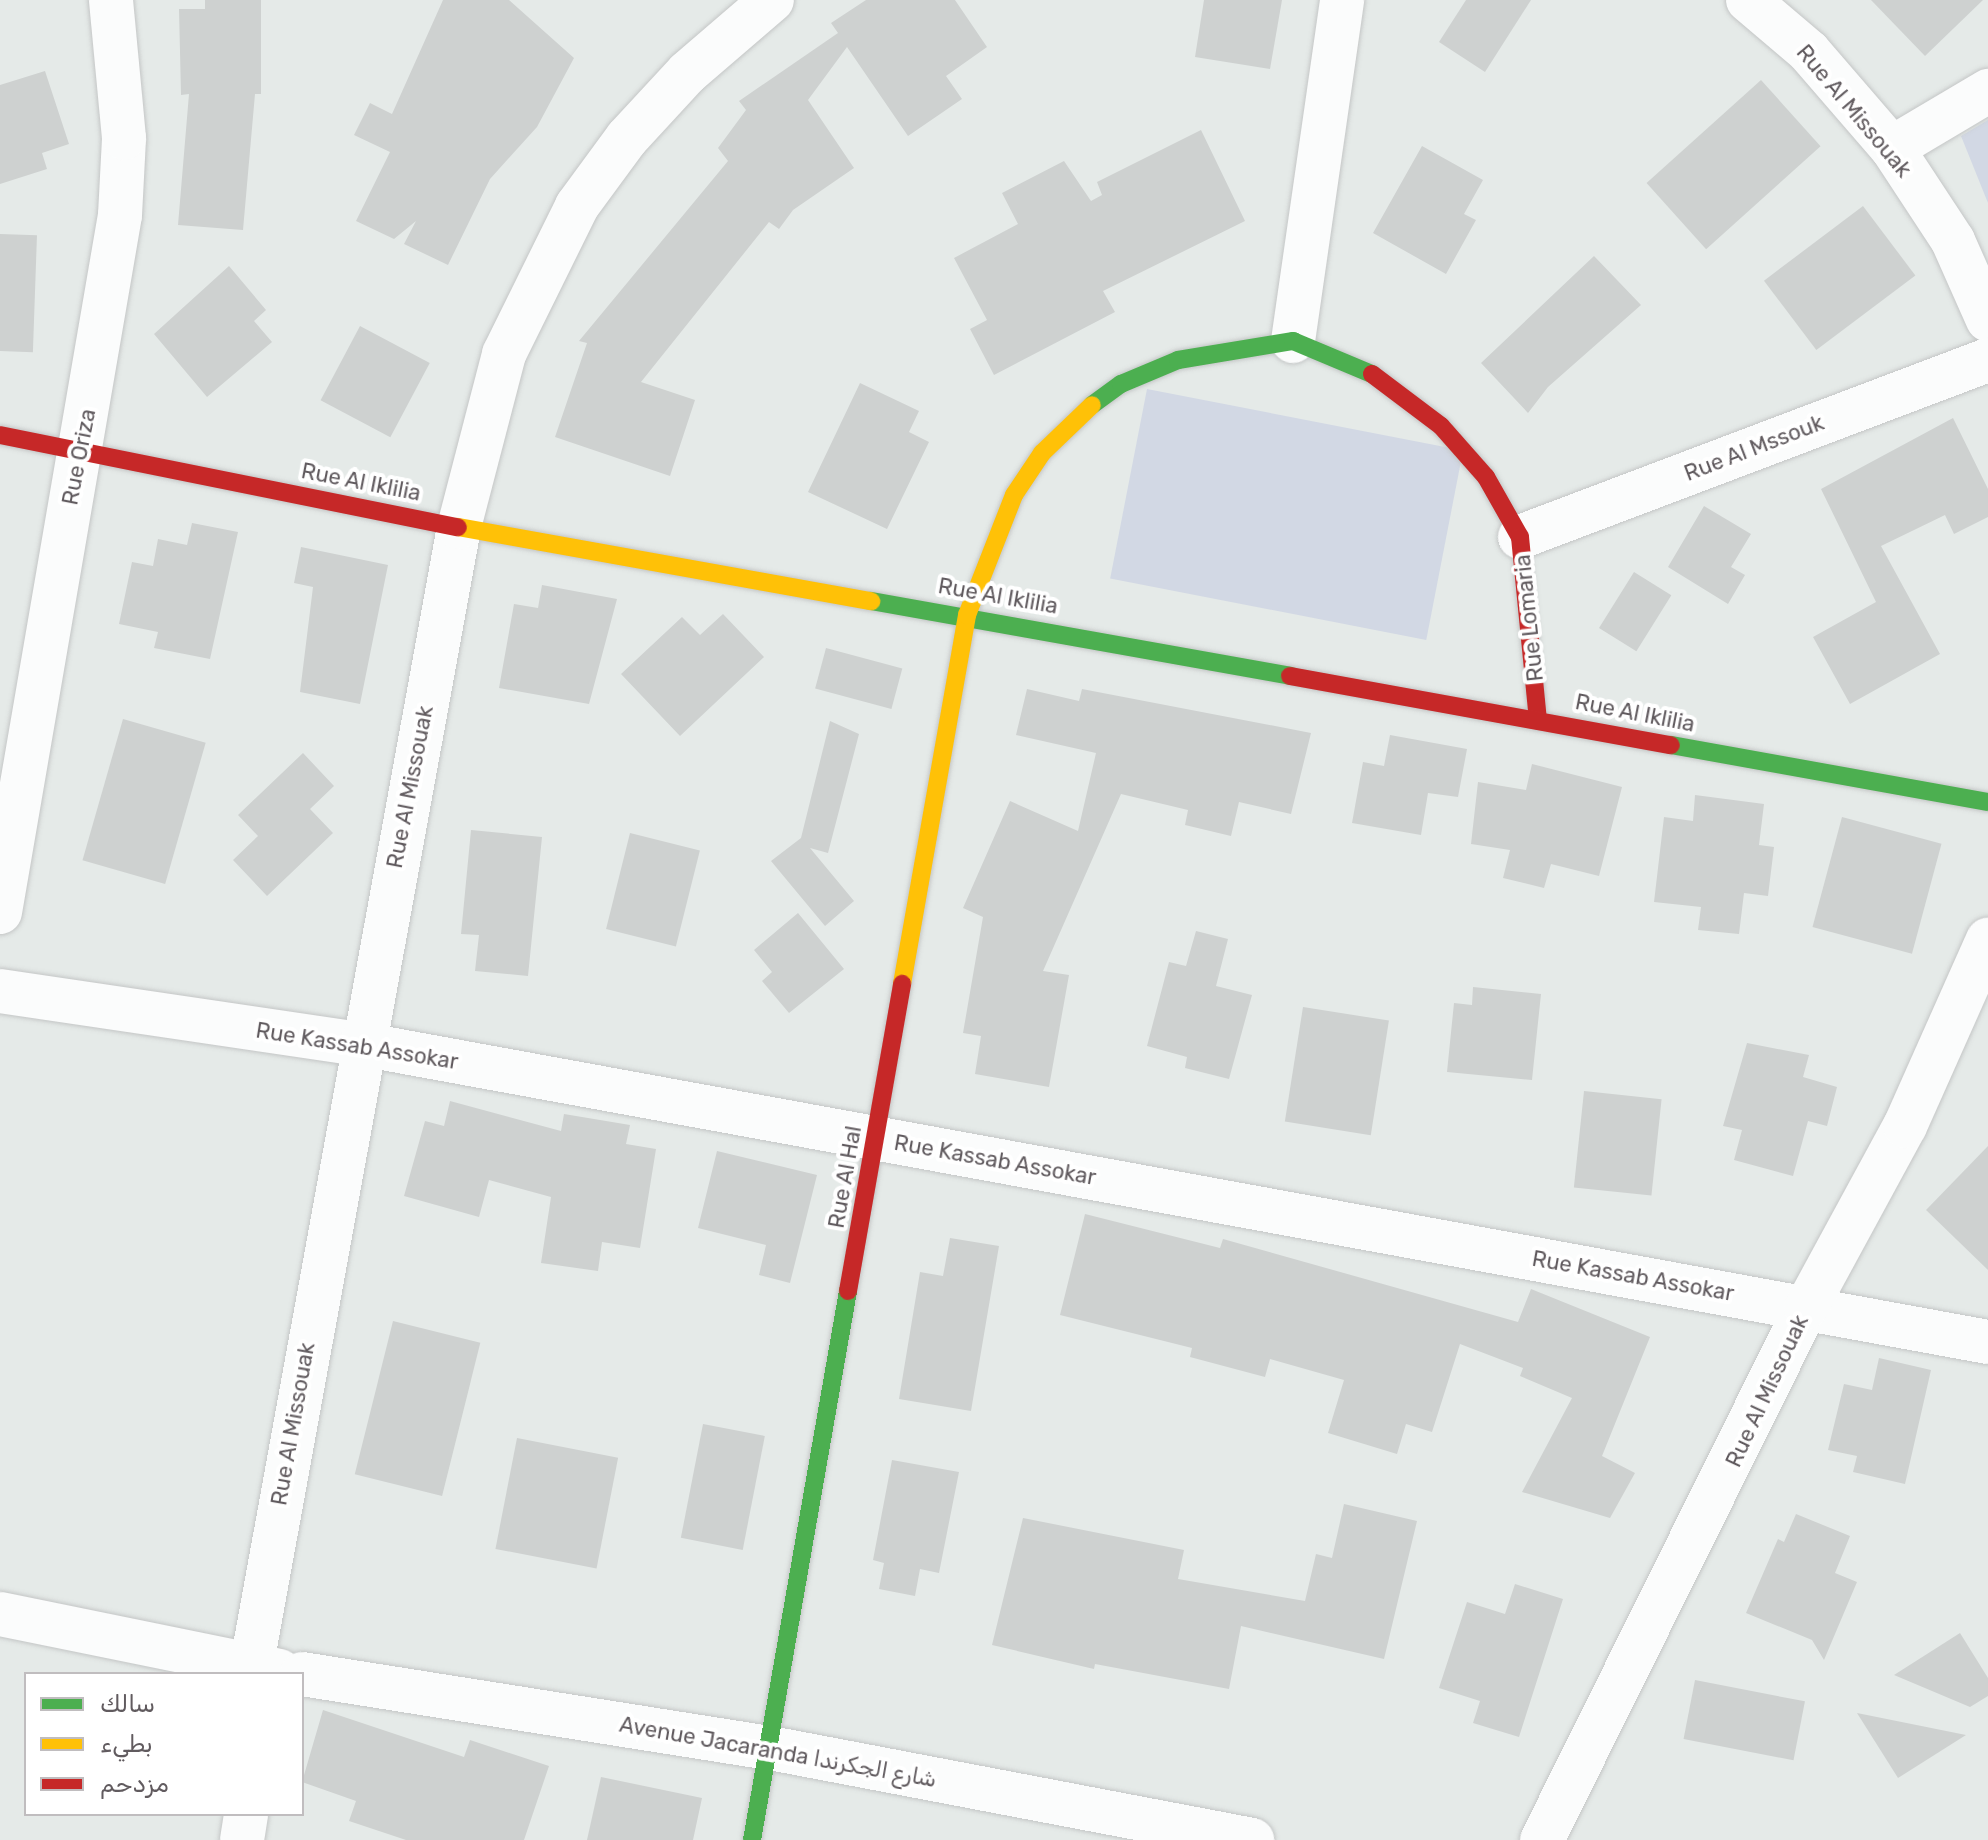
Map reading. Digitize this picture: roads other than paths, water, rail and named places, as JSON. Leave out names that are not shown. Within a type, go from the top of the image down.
[{"type":"street","name":"Rue Oriza","points":[[0,912],[79,450],[105,322],[123,181],[111,0]]},
{"type":"street","name":"Rue Al Missouak","points":[[250,1670],[361,1044],[459,527],[504,354],[577,206],[687,73],[772,0]]},
{"type":"street","points":[[967,615],[1014,495],[1070,421],[1121,384],[1178,360],[1293,341],[1342,0]]},
{"type":"street","name":"Rue Al Missouak","points":[[1748,0],[1809,52],[1892,148],[1953,241],[1988,320]]},
{"type":"street","points":[[1892,148],[1988,91]]},
{"type":"street","name":"Rue Lomaria","points":[[1293,341],[1372,374],[1441,426],[1486,477],[1520,537],[1538,720]]},
{"type":"street","name":"Rue Al Mssouk","points":[[1520,537],[1988,360]]},
{"type":"street","name":"Rue Al Iklilia","points":[[0,435],[459,527],[967,615],[1988,802]]},
{"type":"street","name":"Rue Al Hal","points":[[752,1840],[765,1747],[877,1138],[967,615]]},
{"type":"street","name":"Rue Al Missouak","points":[[1542,1840],[1806,1308],[1905,1126],[1988,940]]},
{"type":"street","name":"Rue Kassab Assokar","points":[[0,991],[361,1044],[1988,1342]]},
{"type":"street","name":"Avenue Jacaranda شارع الجكرندا","points":[[0,1614],[250,1670],[276,1672]]},
{"type":"street","name":"Avenue Jacaranda شارع الجكرندا","points":[[304,1674],[765,1747],[1252,1840]]},
{"type":"street","points":[[242,1840],[246,1816]]}]
